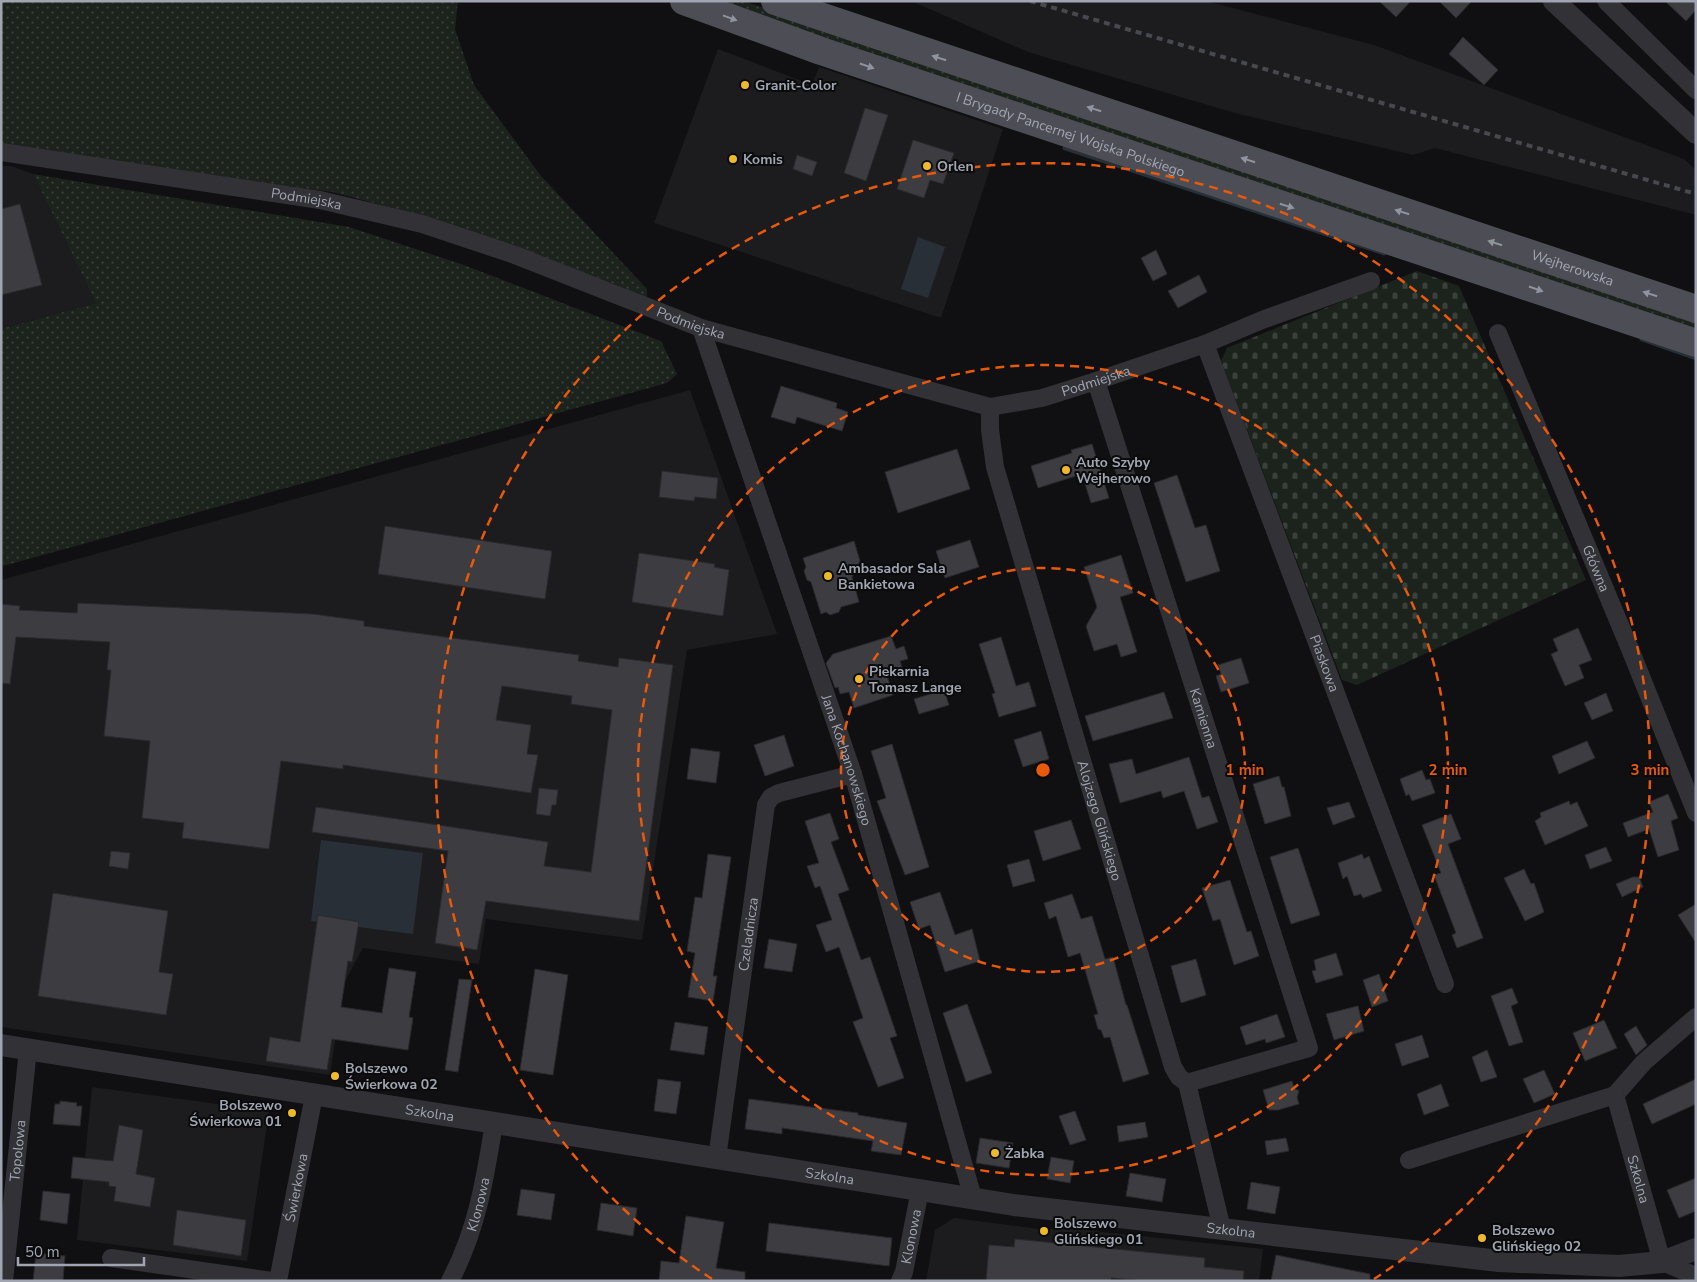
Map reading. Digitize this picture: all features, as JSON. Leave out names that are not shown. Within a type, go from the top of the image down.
[{"type":"main road","name":"I Brygady Pancernej Wojska Polskiego","points":[[684,1],[821,51],[1696,343]]},
{"type":"main road","name":"Wejherowska","points":[[775,1],[1696,310]]},
{"type":"street","points":[[1554,1],[1696,133]]},
{"type":"street","points":[[1606,1],[1696,90]]},
{"type":"street","name":"Podmiejska","points":[[1,152],[320,200],[381,213],[422,224],[515,255],[702,328],[990,407],[1042,398],[1096,381],[1205,344],[1262,320],[1371,281]]},
{"type":"street","name":"Jana Kochanowskiego","points":[[702,328],[853,774],[974,1198]]},
{"type":"street","name":"Główna","points":[[1498,333],[1695,805]]},
{"type":"street","name":"Piaskowa","points":[[1205,344],[1445,984]]},
{"type":"street","name":"Kamienna","points":[[1096,381],[1309,1048],[1187,1083]]},
{"type":"street","name":"Alojzego Glińskiego","points":[[990,407],[990,430],[998,477],[1172,1067],[1178,1077],[1187,1083],[1222,1229]]},
{"type":"street","name":"Czeladnicza","points":[[717,1158],[766,805],[771,797],[779,793],[853,774]]},
{"type":"street","points":[[1409,1160],[1615,1095],[1644,1062],[1696,1017]]},
{"type":"street","name":"Szkolna","points":[[1,1045],[1024,1206],[1499,1261],[1619,1266],[1662,1262],[1696,1249]]},
{"type":"street","name":"Topolowa","points":[[4,1281],[28,1049]]},
{"type":"street","name":"Świerkowa","points":[[278,1281],[314,1095]]},
{"type":"street","name":"Szkolna","points":[[1615,1095],[1662,1262]]},
{"type":"street","name":"Klonowa","points":[[450,1281],[470,1239],[478,1211],[494,1123]]},
{"type":"street","name":"Klonowa","points":[[900,1281],[920,1190]]},
{"type":"street","points":[[111,1258],[272,1281]]},
{"type":"street","points":[[1662,1262],[1696,1276]]},
{"type":"shaded area","points":[[911,1],[1206,1],[1374,45],[1684,159],[1696,170],[1696,215],[1435,148],[1413,155],[1235,113],[1028,52]]},
{"type":"shaded area","points":[[718,49],[812,85],[819,67],[1003,129],[941,318],[654,223]]},
{"type":"shaded area","points":[[1,166],[11,166],[33,174],[96,303],[1,329]]},
{"type":"shaded area","points":[[918,237],[945,247],[928,298],[901,289]]},
{"type":"shaded area","points":[[690,390],[777,634],[687,650],[642,940],[486,919],[479,964],[363,948],[344,983],[330,1075],[1,1027],[1,580]]},
{"type":"shaded area","points":[[321,840],[423,853],[413,934],[311,921]]},
{"type":"shaded area","points":[[92,1087],[269,1111],[247,1261],[77,1240]]},
{"type":"shaded area","points":[[954,1218],[1039,1229],[1039,1231],[1047,1233],[1056,1227],[1263,1249],[1259,1281],[926,1281],[935,1230]]},
{"type":"green space","points":[[1,1],[458,1],[455,29],[474,85],[541,176],[647,289],[647,298],[612,283],[393,208],[332,192],[1,149]]},
{"type":"green space","points":[[707,1],[743,1],[1696,320],[1696,334]]},
{"type":"green space","points":[[33,174],[349,227],[461,264],[661,341],[677,374],[667,383],[3,566],[1,329],[96,303]]},
{"type":"green space","points":[[1417,271],[1459,286],[1586,580],[1357,685],[1342,680],[1221,361],[1227,348]]},
{"type":"building","points":[[1379,1],[1411,1],[1396,17]]},
{"type":"building","points":[[1439,1],[1472,1],[1456,18]]},
{"type":"building","points":[[1665,1],[1696,1],[1696,10],[1686,21]]},
{"type":"building","points":[[1463,37],[1498,70],[1484,85],[1449,54]]},
{"type":"building","points":[[865,108],[888,115],[866,181],[844,173]]},
{"type":"building","name":"Orlen","points":[[913,140],[954,153],[943,184],[930,180],[924,198],[897,189]]},
{"type":"building","points":[[797,155],[817,162],[812,176],[793,169]]},
{"type":"building","points":[[20,204],[42,285],[1,295],[1,209]]},
{"type":"building","points":[[1156,250],[1167,274],[1153,281],[1141,258]]},
{"type":"building","points":[[1199,275],[1207,292],[1178,308],[1168,291]]},
{"type":"building","points":[[781,386],[837,403],[836,408],[848,412],[842,431],[797,417],[795,424],[771,417]]},
{"type":"building","name":"Auto Szyby Wejherowo","points":[[1092,444],[1109,498],[1091,503],[1082,474],[1038,488],[1031,466],[1072,453],[1071,450]]},
{"type":"building","points":[[957,449],[970,489],[898,513],[885,472]]},
{"type":"building","points":[[662,471],[718,478],[716,499],[695,497],[694,501],[659,497]]},
{"type":"building","points":[[1177,475],[1195,528],[1206,525],[1220,571],[1186,582],[1154,483]]},
{"type":"building","points":[[385,526],[552,551],[545,599],[378,574]]},
{"type":"building","points":[[970,540],[979,567],[945,578],[936,551]]},
{"type":"building","name":"Ambasador Sala Bankietowa","points":[[854,541],[860,561],[852,577],[859,602],[841,607],[839,612],[830,615],[826,612],[821,614],[811,582],[807,580],[804,571],[806,567],[803,558]]},
{"type":"building","points":[[639,553],[715,564],[714,567],[729,570],[723,616],[632,602]]},
{"type":"building","points":[[1121,555],[1133,593],[1120,597],[1137,652],[1121,657],[1117,644],[1094,651],[1086,626],[1097,607],[1084,567]]},
{"type":"building","points":[[78,603],[313,614],[364,621],[364,626],[579,655],[578,661],[618,667],[619,658],[673,665],[639,921],[486,901],[477,950],[435,943],[448,851],[312,832],[316,807],[548,842],[544,866],[591,872],[612,710],[571,704],[572,696],[502,686],[496,720],[531,725],[527,754],[538,755],[531,793],[343,765],[343,769],[281,761],[269,849],[182,838],[184,823],[142,818],[150,741],[104,736],[111,670],[107,670],[110,642],[16,637],[10,684],[1,683],[1,604],[20,606],[19,610],[77,613]]},
{"type":"building","points":[[1578,628],[1592,660],[1579,665],[1584,678],[1565,686],[1551,654],[1558,651],[1553,639]]},
{"type":"building","name":"Piekarnia Tomasz Lange","points":[[891,636],[896,649],[904,646],[908,659],[900,661],[902,667],[886,672],[893,695],[854,708],[849,692],[840,694],[838,687],[835,688],[826,663],[833,654]]},
{"type":"building","points":[[1001,637],[1016,686],[1029,682],[1036,706],[999,717],[992,694],[995,693],[979,644]]},
{"type":"building","points":[[1241,658],[1249,683],[1221,692],[1216,676],[1221,674],[1218,665]]},
{"type":"building","points":[[944,690],[949,705],[919,714],[914,699]]},
{"type":"building","points":[[1164,692],[1173,718],[1093,741],[1085,716]]},
{"type":"building","points":[[1606,693],[1613,711],[1592,720],[1584,703]]},
{"type":"building","points":[[1041,731],[1049,759],[1023,767],[1014,740]]},
{"type":"building","points":[[784,735],[794,766],[765,776],[754,745]]},
{"type":"building","points":[[1587,741],[1595,758],[1559,774],[1552,756]]},
{"type":"building","points":[[892,744],[929,867],[905,875],[877,801],[886,798],[871,751]]},
{"type":"building","points":[[691,748],[720,752],[716,783],[687,779]]},
{"type":"building","points":[[1189,757],[1202,798],[1209,796],[1218,822],[1197,829],[1184,791],[1163,798],[1161,791],[1120,803],[1109,764],[1132,759],[1136,774]]},
{"type":"building","points":[[1422,770],[1426,780],[1430,779],[1435,793],[1412,801],[1409,794],[1406,796],[1400,779]]},
{"type":"building","points":[[1279,776],[1282,787],[1284,787],[1291,816],[1265,824],[1253,784]]},
{"type":"building","points":[[539,788],[558,790],[556,805],[552,805],[550,816],[536,814]]},
{"type":"building","points":[[1668,794],[1678,818],[1671,821],[1679,850],[1658,857],[1649,829],[1628,837],[1623,823],[1653,812],[1649,802]]},
{"type":"building","points":[[1569,801],[1570,805],[1577,802],[1588,826],[1545,845],[1535,821],[1541,817],[1540,813]]},
{"type":"building","points":[[1349,802],[1355,817],[1333,825],[1327,808]]},
{"type":"building","points":[[830,813],[839,839],[831,842],[849,890],[838,894],[861,960],[870,957],[897,1036],[890,1038],[904,1078],[878,1087],[853,1022],[863,1018],[839,947],[826,952],[816,925],[832,920],[820,886],[815,888],[807,866],[819,863],[805,821]]},
{"type":"building","points":[[1451,814],[1461,839],[1448,844],[1483,938],[1457,948],[1452,935],[1456,933],[1434,875],[1441,873],[1422,825]]},
{"type":"building","points":[[1071,820],[1081,849],[1043,861],[1034,831]]},
{"type":"building","points":[[1606,847],[1612,861],[1590,869],[1585,855]]},
{"type":"building","points":[[1298,848],[1320,915],[1291,924],[1270,857]]},
{"type":"building","points":[[111,851],[130,853],[128,869],[109,866]]},
{"type":"building","points":[[708,854],[731,857],[713,976],[717,976],[713,1001],[688,997],[695,953],[687,951],[695,897],[702,898]]},
{"type":"building","points":[[1362,854],[1364,859],[1369,856],[1382,891],[1363,898],[1361,894],[1354,896],[1347,876],[1343,879],[1338,863]]},
{"type":"building","points":[[1029,859],[1035,881],[1013,887],[1007,865]]},
{"type":"building","points":[[1524,869],[1531,884],[1534,883],[1544,912],[1525,921],[1504,878]]},
{"type":"building","points":[[1633,877],[1639,877],[1643,887],[1622,897],[1616,884]]},
{"type":"building","points":[[1230,880],[1247,932],[1251,931],[1259,956],[1234,965],[1220,919],[1213,921],[1202,888]]},
{"type":"building","points":[[940,892],[955,935],[972,929],[980,961],[945,972],[930,925],[919,929],[910,902]]},
{"type":"building","points":[[53,893],[168,911],[159,972],[173,974],[166,1015],[38,996]]},
{"type":"building","points":[[1072,894],[1081,919],[1092,916],[1105,959],[1113,957],[1126,1005],[1149,1074],[1123,1082],[1110,1037],[1104,1038],[1101,1030],[1098,1029],[1094,1015],[1098,1014],[1080,953],[1068,957],[1056,916],[1049,919],[1044,903]]},
{"type":"building","points":[[1696,904],[1696,943],[1678,915]]},
{"type":"building","points":[[318,915],[359,922],[352,962],[348,961],[341,1007],[382,1013],[389,968],[416,972],[409,1017],[413,1018],[408,1050],[332,1039],[327,1070],[266,1061],[270,1037],[300,1042]]},
{"type":"building","points":[[769,939],[797,944],[792,972],[764,968]]},
{"type":"building","points":[[1336,953],[1343,975],[1316,983],[1312,971],[1316,970],[1314,960]]},
{"type":"building","points":[[1196,959],[1206,995],[1181,1003],[1171,966]]},
{"type":"building","points":[[535,969],[568,975],[553,1075],[520,1070]]},
{"type":"building","points":[[1379,974],[1388,1001],[1372,1007],[1363,980]]},
{"type":"building","points":[[459,979],[472,980],[458,1072],[445,1070]]},
{"type":"building","points":[[1512,988],[1518,1003],[1511,1006],[1523,1042],[1509,1046],[1491,996]]},
{"type":"building","points":[[967,1004],[992,1073],[966,1082],[943,1013]]},
{"type":"building","points":[[1358,1006],[1364,1031],[1334,1040],[1326,1014]]},
{"type":"building","points":[[1277,1014],[1285,1037],[1266,1043],[1265,1039],[1246,1045],[1240,1027]]},
{"type":"building","points":[[1604,1020],[1617,1048],[1585,1061],[1573,1033]]},
{"type":"building","points":[[675,1022],[708,1027],[704,1055],[670,1050]]},
{"type":"building","points":[[1636,1026],[1647,1045],[1636,1055],[1624,1034]]},
{"type":"building","points":[[1422,1035],[1429,1057],[1402,1066],[1395,1044]]},
{"type":"building","points":[[1487,1050],[1497,1077],[1481,1082],[1472,1057]]},
{"type":"building","points":[[1544,1070],[1555,1094],[1534,1103],[1523,1079]]},
{"type":"building","points":[[658,1079],[681,1082],[676,1114],[654,1111]]},
{"type":"building","points":[[1696,1079],[1696,1104],[1652,1124],[1643,1104]]},
{"type":"building","points":[[1292,1081],[1294,1088],[1299,1091],[1297,1097],[1299,1104],[1278,1110],[1269,1110],[1263,1090]]},
{"type":"building","points":[[1441,1084],[1449,1106],[1424,1115],[1417,1094]]},
{"type":"building","points":[[749,1099],[858,1113],[858,1115],[907,1123],[901,1155],[871,1151],[873,1141],[782,1128],[782,1134],[745,1129]]},
{"type":"building","points":[[60,1101],[77,1103],[76,1106],[82,1106],[80,1126],[53,1124],[55,1104],[60,1104]]},
{"type":"building","points":[[1075,1111],[1086,1140],[1070,1145],[1059,1116]]},
{"type":"building","points":[[1145,1122],[1148,1137],[1119,1142],[1117,1126]]},
{"type":"building","points":[[119,1125],[143,1130],[136,1174],[155,1178],[150,1207],[114,1201],[116,1187],[109,1186],[109,1182],[71,1178],[73,1157],[113,1161]]},
{"type":"building","name":"Żabka","points":[[980,1138],[1013,1143],[1009,1168],[976,1163]]},
{"type":"building","points":[[1286,1138],[1289,1151],[1267,1155],[1265,1141]]},
{"type":"building","points":[[1051,1157],[1074,1161],[1070,1183],[1047,1179]]},
{"type":"building","points":[[1130,1173],[1166,1179],[1162,1202],[1126,1196]]},
{"type":"building","points":[[1696,1178],[1696,1211],[1679,1218],[1667,1190]]},
{"type":"building","points":[[1251,1182],[1280,1187],[1275,1214],[1247,1209]]},
{"type":"building","points":[[521,1189],[555,1194],[551,1220],[517,1215]]},
{"type":"building","points":[[43,1191],[70,1194],[67,1224],[40,1220]]},
{"type":"building","points":[[601,1203],[637,1208],[633,1236],[597,1230]]},
{"type":"building","points":[[177,1210],[246,1220],[241,1256],[173,1245]]},
{"type":"building","points":[[686,1216],[724,1222],[716,1268],[745,1272],[745,1281],[659,1281],[661,1261],[679,1263]]},
{"type":"building","points":[[769,1223],[892,1238],[889,1266],[766,1251]]},
{"type":"building","points":[[1015,1239],[1205,1258],[1204,1267],[1244,1271],[1243,1281],[1147,1281],[1111,1278],[1111,1281],[986,1281],[989,1245],[1014,1247]]},
{"type":"building","points":[[36,1253],[65,1256],[63,1281],[33,1281]]},
{"type":"building","points":[[1276,1255],[1370,1274],[1370,1281],[1271,1281]]},
{"type":"waterway","points":[[1065,148],[1384,253]]},
{"type":"waterway","points":[[1642,339],[1696,358]]},
{"type":"railway","points":[[1030,1],[1696,194]]},
{"type":"place","name":"Granit-Color","points":[[745,85]]},
{"type":"place","name":"Komis","points":[[733,159]]},
{"type":"place","name":"Orlen","points":[[927,166]]},
{"type":"place","name":"Auto Szyby Wejherowo","points":[[1066,470]]},
{"type":"place","name":"Ambasador Sala Bankietowa","points":[[828,576]]},
{"type":"place","name":"Piekarnia Tomasz Lange","points":[[859,679]]},
{"type":"place","name":"Bolszewo Świerkowa 02","points":[[335,1076]]},
{"type":"place","name":"Bolszewo Świerkowa 01","points":[[292,1113]]},
{"type":"place","name":"Żabka","points":[[995,1153]]},
{"type":"place","name":"Bolszewo Glińskiego 01","points":[[1044,1231]]},
{"type":"place","name":"Bolszewo Glińskiego 02","points":[[1482,1238]]}]
